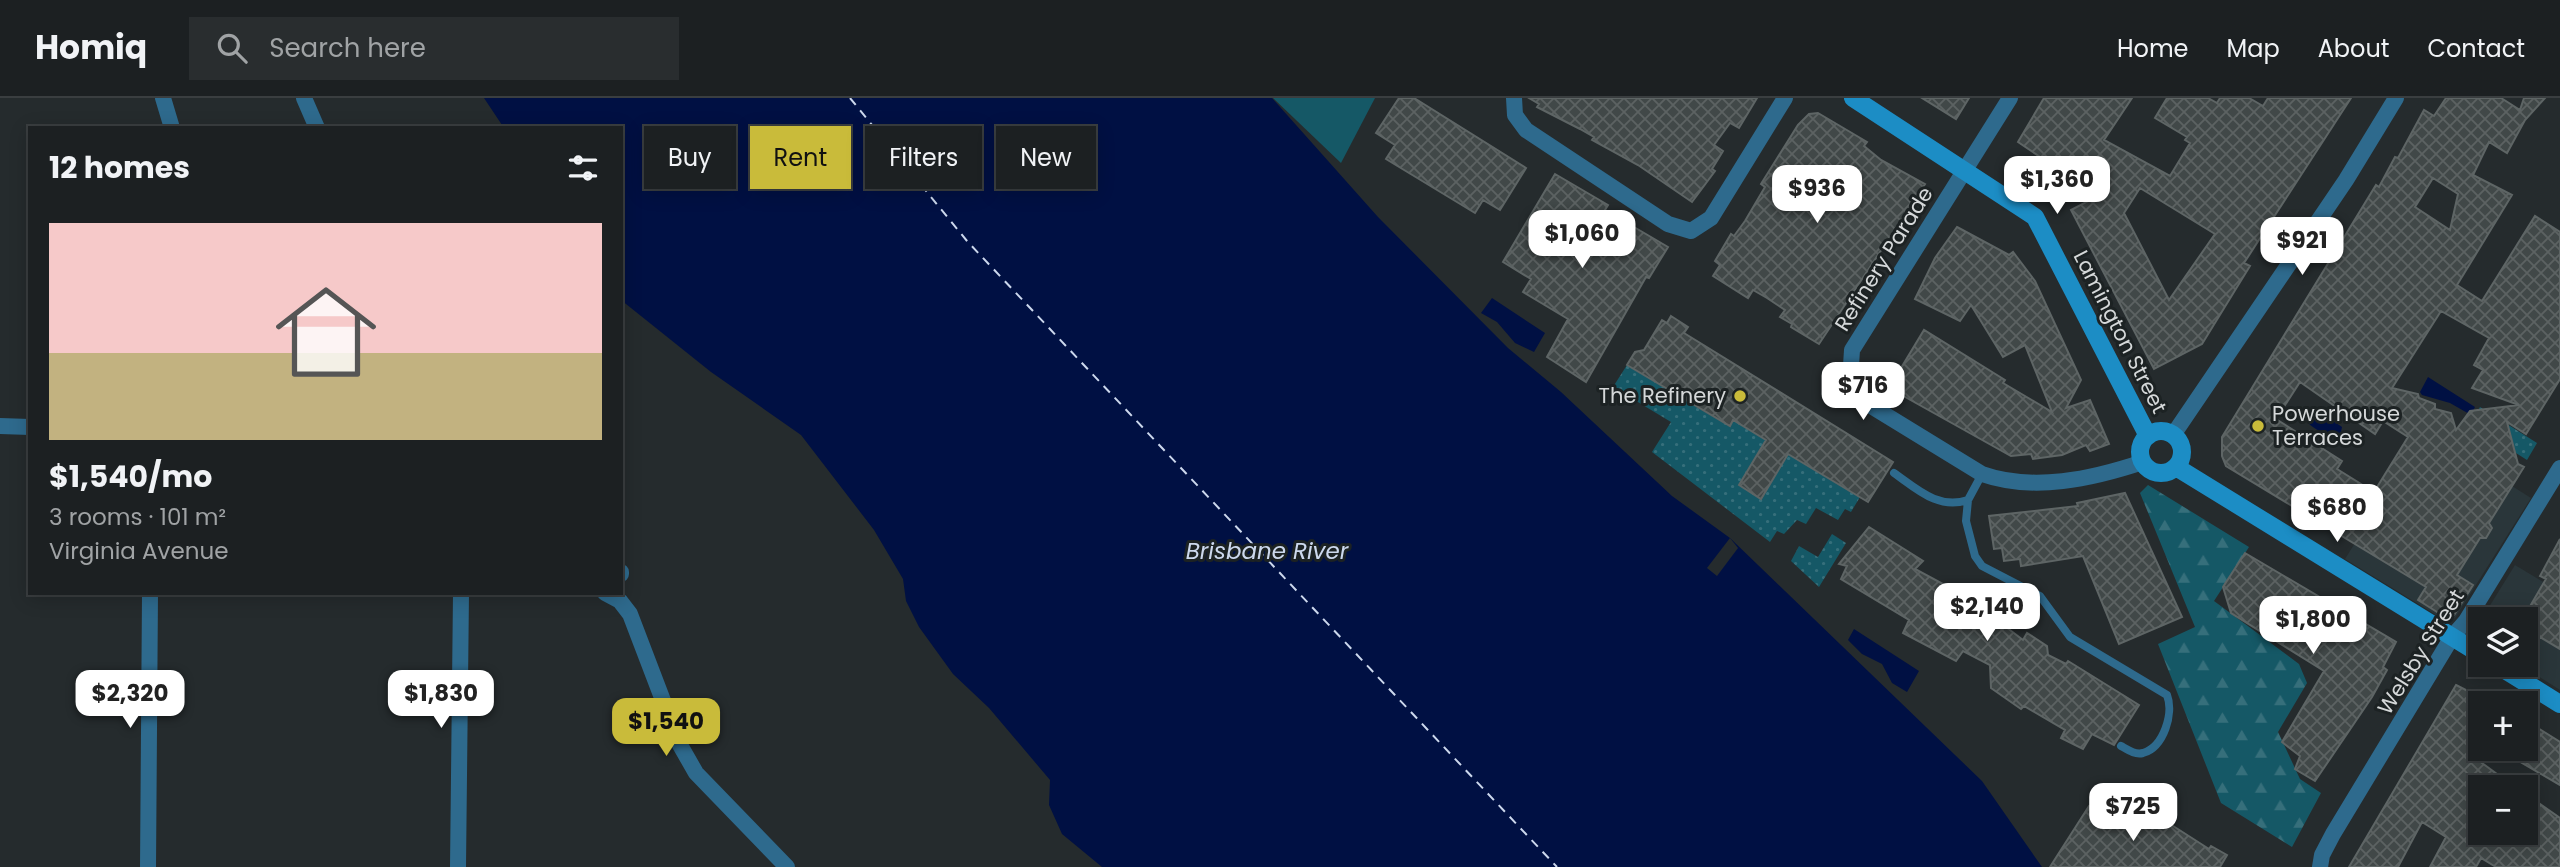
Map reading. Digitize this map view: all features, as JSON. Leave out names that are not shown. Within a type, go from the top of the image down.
[{"type":"street","points":[[163,98],[172,126]]},
{"type":"street","points":[[304,98],[316,126]]},
{"type":"street","points":[[1514,98],[1515,115],[1526,130],[1668,224],[1691,231],[1711,218],[1785,98]]},
{"type":"street","name":"Lamington Street","points":[[1853,98],[2035,217],[2148,436]]},
{"type":"street","name":"Refinery Parade","points":[[2010,98],[1852,350],[1850,381],[1858,398],[1982,474],[2000,481],[2046,483],[2143,462]]},
{"type":"street","points":[[2173,435],[2346,180],[2396,98]]},
{"type":"street","points":[[0,426],[28,427]]},
{"type":"street","points":[[2160,431],[2173,435],[2182,451],[2176,467],[2158,473],[2143,462],[2141,448],[2148,436],[2160,431]]},
{"type":"street","points":[[2176,467],[2468,647]]},
{"type":"street","name":"Welsby Street","points":[[2320,864],[2452,637],[2466,621],[2560,468]]},
{"type":"street","points":[[148,867],[150,595]]},
{"type":"street","points":[[458,867],[461,595]]},
{"type":"street","points":[[620,597],[630,614],[680,745],[696,773],[788,867]]},
{"type":"street","points":[[2516,677],[2560,704]]},
{"type":"lane","points":[[1894,473],[1939,502],[1954,504],[1968,500]]},
{"type":"lane","points":[[1982,474],[1968,500],[1966,521],[1975,556],[1982,566],[2039,596],[2070,637],[2167,695],[2171,706],[2170,719],[2153,746],[2144,753],[2134,754],[2122,746]]},
{"type":"shaded area","points":[[2512,486],[2531,498],[2455,618],[2446,621],[2345,559],[2355,543],[2442,597]]},
{"type":"shaded area","points":[[2515,565],[2560,592],[2560,690],[2538,676],[2538,607],[2489,607]]},
{"type":"green space","points":[[1273,98],[1375,98],[1341,163]]},
{"type":"green space","points":[[1627,365],[1663,387],[1669,384],[1666,389],[1729,426],[1733,420],[1766,440],[1739,485],[1761,498],[1788,454],[1860,497],[1851,512],[1845,509],[1838,520],[1816,508],[1806,524],[1797,520],[1784,534],[1777,531],[1770,542],[1652,452],[1671,422],[1613,387]]},
{"type":"green space","points":[[2480,407],[2537,443],[2527,460],[2470,424]]},
{"type":"green space","points":[[2148,485],[2249,547],[2214,601],[2299,664],[2307,683],[2278,732],[2300,779],[2321,793],[2292,847],[2221,803],[2158,644],[2195,627],[2140,493]]},
{"type":"green space","points":[[1832,534],[1846,543],[1819,587],[1791,561],[1799,546],[1818,557]]},
{"type":"water","name":"Brisbane River","points":[[484,98],[1272,98],[1378,217],[1508,348],[1561,392],[1672,496],[1730,538],[1982,781],[2042,867],[1102,867],[1062,834],[1049,805],[1050,780],[989,708],[953,674],[919,627],[906,601],[903,579],[874,530],[801,435],[711,372],[623,302],[623,126],[503,126]]},
{"type":"water","points":[[1492,298],[1545,333],[1534,352],[1515,343],[1497,322],[1481,313]]},
{"type":"water","points":[[2428,377],[2475,407],[2471,415],[2450,403],[2422,395],[2420,392]]},
{"type":"water","points":[[2315,409],[2342,427],[2340,437],[2321,432],[2304,419],[2308,412]]},
{"type":"water","points":[[1854,629],[1919,671],[1907,692],[1892,683],[1882,664],[1862,654],[1848,640]]},
{"type":"pier","points":[[1730,538],[1738,548],[1717,576],[1707,568]]},
{"type":"building","points":[[1399,98],[1414,98],[1526,168],[1500,210],[1483,200],[1475,213],[1386,159],[1395,145],[1376,133]]},
{"type":"building","points":[[1529,98],[1757,98],[1739,128],[1730,123],[1714,145],[1723,151],[1712,169],[1715,171],[1692,202],[1638,165],[1592,140],[1594,137],[1537,107],[1539,104]]},
{"type":"building","points":[[1922,98],[1969,98],[1956,119]]},
{"type":"building","points":[[2044,98],[2132,98],[2104,140],[2170,176],[2190,143],[2185,140],[2187,137],[2155,118],[2167,98],[2208,98],[2217,103],[2220,98],[2249,98],[2263,106],[2268,98],[2351,98],[2244,263],[2250,266],[2202,344],[2154,369],[2071,210],[2098,196],[2018,142]],"holes":[[[2140,188],[2215,234],[2169,300],[2124,213]]]},
{"type":"building","points":[[2446,98],[2501,98],[2520,110],[2524,98],[2545,98],[2525,120],[2507,153],[2489,142],[2473,175],[2512,195],[2457,285],[2482,301],[2535,216],[2560,232],[2560,379],[2526,434],[2507,422],[2518,464],[2524,467],[2489,523],[2492,528],[2486,538],[2480,538],[2457,575],[2473,585],[2454,615],[2445,617],[2418,600],[2426,587],[2226,466],[2222,456],[2222,437],[2376,185],[2379,187],[2395,157],[2398,158],[2424,110],[2434,116]],"holes":[[[2433,178],[2458,194],[2450,230],[2415,207]],[[2441,311],[2489,338],[2474,365],[2483,370],[2472,388],[2519,405],[2470,411],[2456,430],[2451,413],[2435,409],[2435,404],[2419,398],[2418,394],[2392,388]],[[2300,382],[2375,434],[2383,421],[2408,437],[2374,492],[2337,469],[2342,461],[2276,419]]]},
{"type":"building","points":[[1818,113],[1867,142],[1864,146],[1881,160],[1925,184],[1819,344],[1791,327],[1792,324],[1780,317],[1785,310],[1767,298],[1753,290],[1748,298],[1713,276],[1720,265],[1715,261],[1731,234],[1734,236],[1745,221],[1765,187],[1761,184],[1798,125],[1809,114]]},
{"type":"building","points":[[1555,174],[1608,205],[1605,210],[1668,247],[1649,278],[1646,277],[1586,382],[1547,357],[1568,319],[1523,292],[1531,279],[1503,262]]},
{"type":"building","points":[[1957,227],[2009,255],[2013,252],[2035,281],[2081,380],[2066,408],[2090,400],[2109,444],[2090,451],[2086,445],[2062,455],[2033,459],[2031,454],[2011,456],[1889,388],[1924,330],[2052,412],[2025,345],[2003,357],[1971,305],[1960,321],[1915,299],[1935,258]]},
{"type":"building","name":"The Refinery","points":[[1671,316],[1688,327],[1684,333],[1893,462],[1868,502],[1788,454],[1761,499],[1739,485],[1766,440],[1733,420],[1730,426],[1627,365],[1635,352],[1644,350],[1662,320],[1667,323]]},
{"type":"building","points":[[2125,493],[2182,617],[2119,644],[2083,556],[2021,566],[2020,559],[2004,561],[2002,548],[1994,549],[1989,516],[2078,506],[2077,503]]},
{"type":"building","points":[[1869,527],[1923,561],[1915,569],[1967,597],[1972,597],[1984,610],[2023,640],[2027,633],[2047,646],[2048,655],[2066,664],[2068,661],[2139,705],[2114,745],[2092,734],[2083,749],[2061,738],[2065,730],[2024,706],[2021,709],[1991,688],[1990,665],[1963,651],[1956,661],[1903,633],[1909,620],[1841,579],[1847,566],[1839,564]]},
{"type":"building","points":[[2560,539],[2560,649],[2540,637],[2538,640],[2538,607],[2530,607],[2546,579],[2540,576]]},
{"type":"building","points":[[2245,553],[2396,642],[2383,667],[2387,670],[2372,697],[2315,781],[2295,769],[2300,756],[2282,742],[2324,671],[2231,613],[2223,587]]},
{"type":"building","points":[[2456,685],[2468,691],[2468,761],[2479,761],[2497,774],[2468,775],[2468,845],[2538,845],[2540,804],[2560,818],[2560,867],[2496,867],[2481,858],[2476,867],[2430,867],[2446,837],[2422,822],[2398,867],[2349,867]]},
{"type":"building","points":[[2538,728],[2560,742],[2560,785],[2519,761],[2538,761]]},
{"type":"building","points":[[2131,799],[2209,849],[2211,846],[2227,855],[2220,867],[2050,867],[2089,806],[2118,822]]},
{"type":"ferry route","points":[[850,98],[967,241],[1557,867]]},
{"type":"place","name":"The Refinery","points":[[1740,396]]},
{"type":"place","name":"Powerhouse Terraces","points":[[2258,426]]}]
